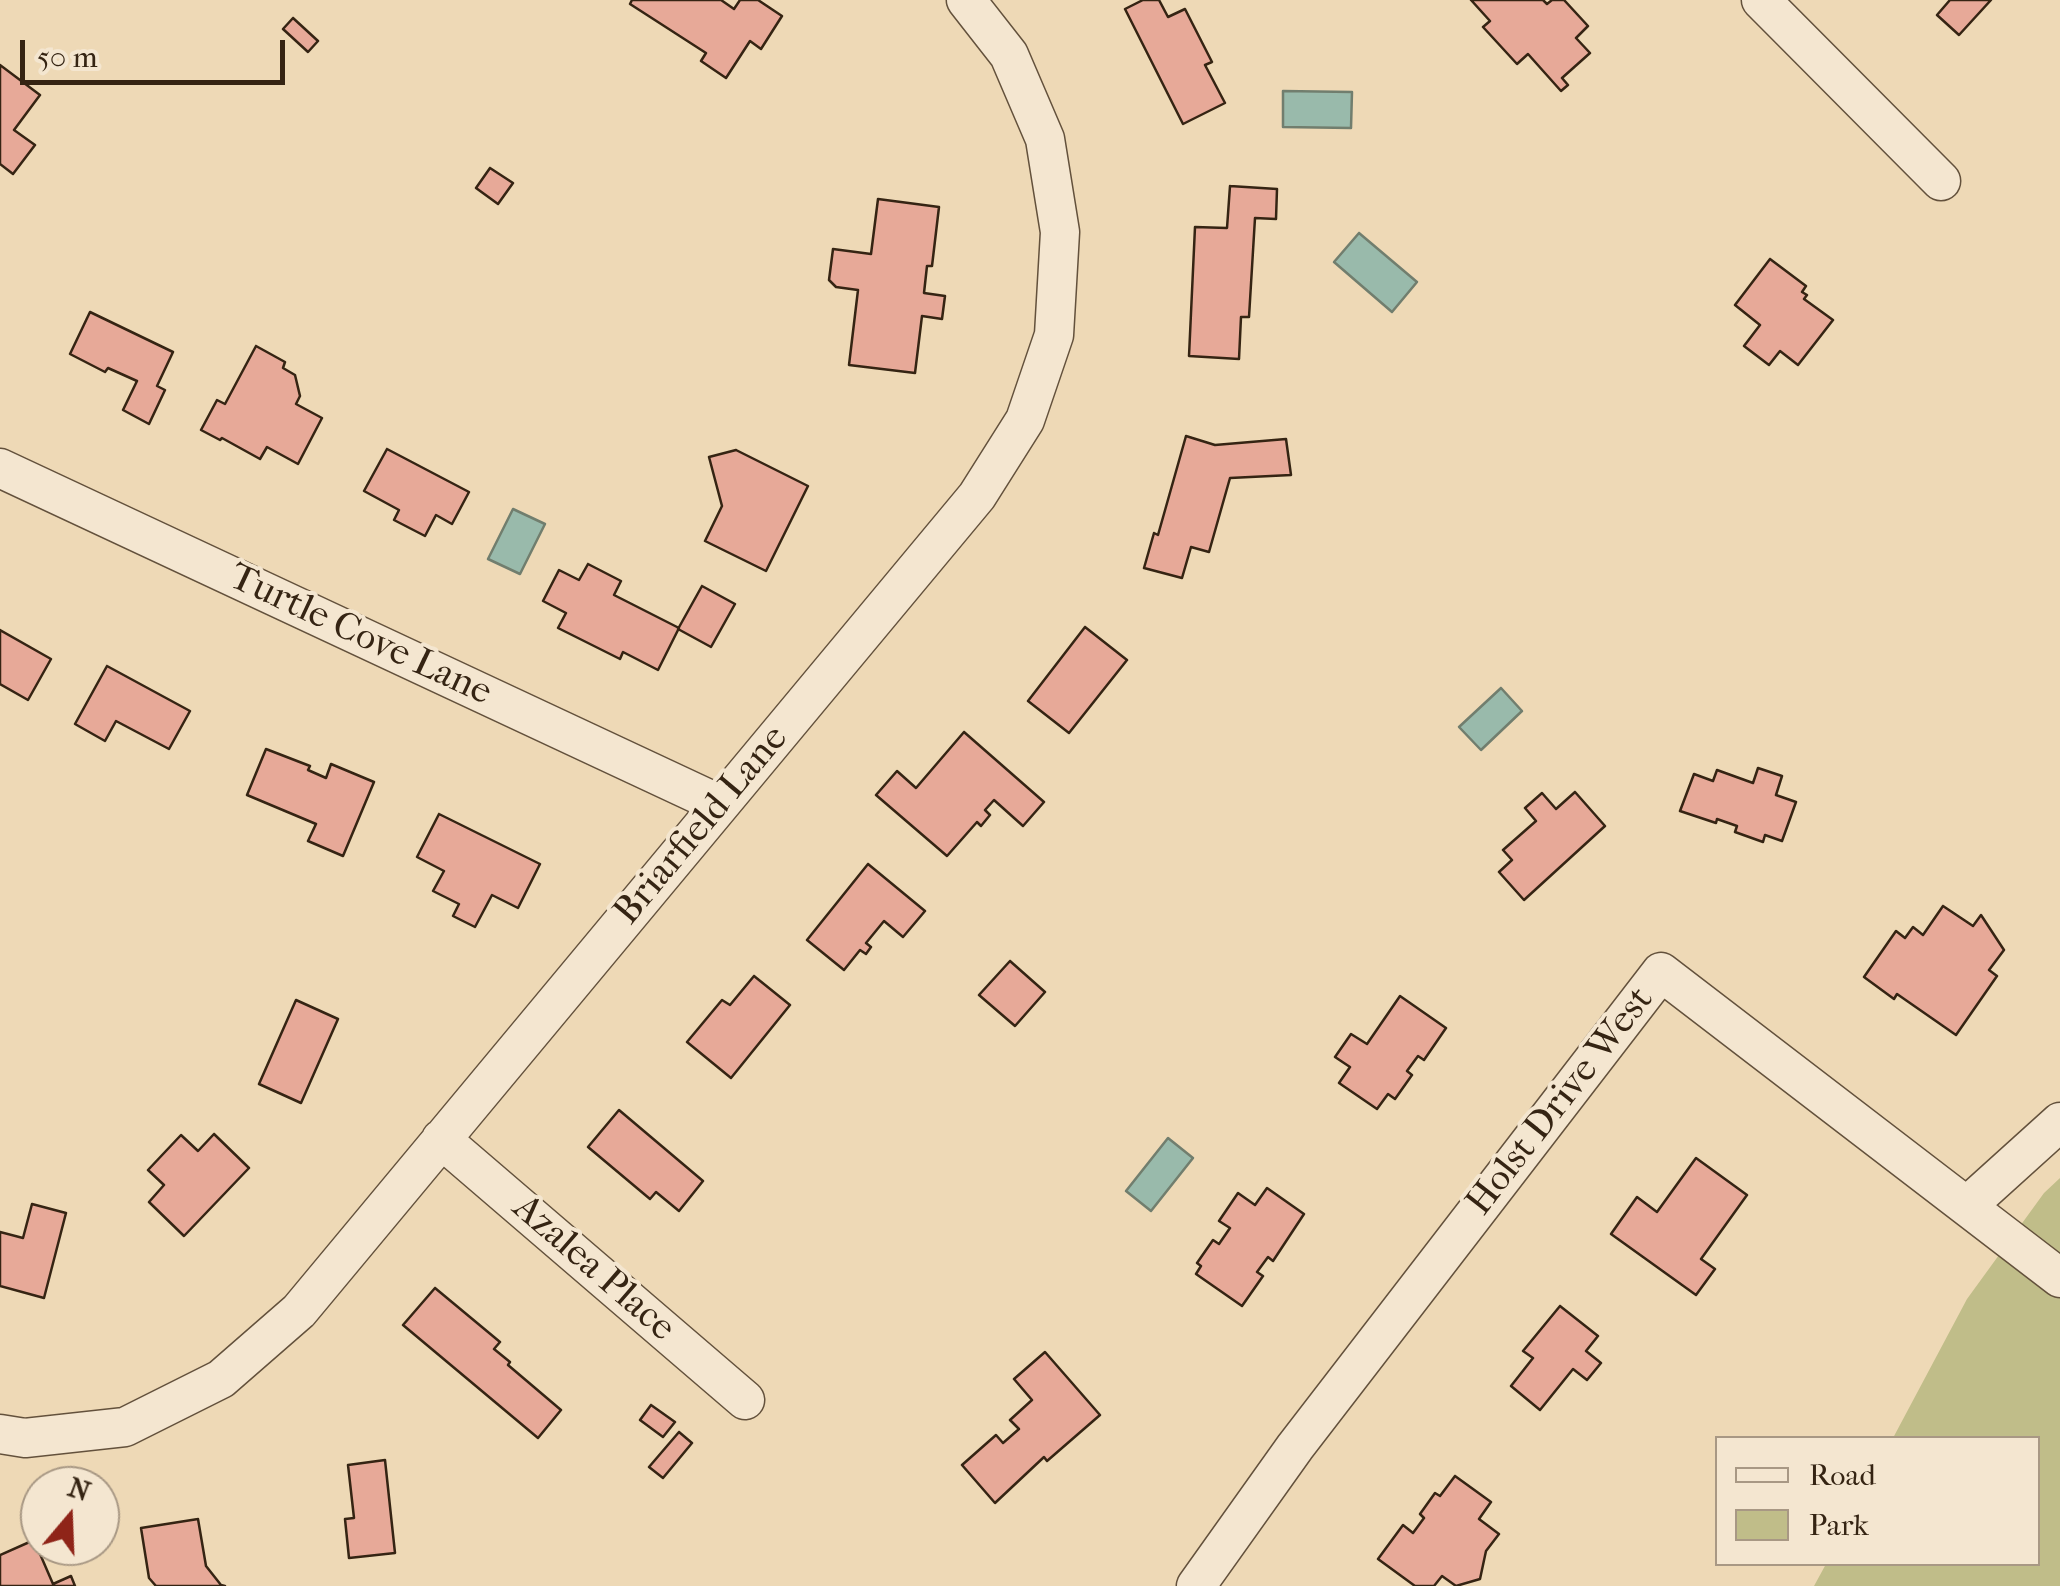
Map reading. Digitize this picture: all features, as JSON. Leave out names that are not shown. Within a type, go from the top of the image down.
[{"type":"street","name":"Briarfield Lane","points":[[0,1434],[25,1438],[125,1427],[221,1379],[299,1311],[977,496],[1025,420],[1054,335],[1060,232],[1045,139],[1009,55],[966,0]]},
{"type":"street","points":[[1761,0],[1940,181]]},
{"type":"street","name":"Turtle Cove Lane","points":[[0,468],[720,804]]},
{"type":"street","name":"Holst Drive West","points":[[1196,1586],[1295,1447],[1661,972],[2060,1278]]},
{"type":"street","points":[[1966,1206],[2060,1122]]},
{"type":"street","name":"Azalea Place","points":[[442,1138],[745,1400]]},
{"type":"green space","points":[[2060,1178],[2060,1586],[1814,1586],[1825,1566],[2040,1566],[2040,1436],[1894,1436],[1967,1299],[2044,1193]]},
{"type":"shaded area","points":[[1283,91],[1352,92],[1351,128],[1283,127]]},
{"type":"shaded area","points":[[1359,233],[1417,282],[1392,312],[1334,262]]},
{"type":"shaded area","points":[[513,509],[545,524],[520,574],[488,559]]},
{"type":"shaded area","points":[[1501,688],[1522,711],[1481,750],[1459,727]]},
{"type":"shaded area","points":[[1168,1138],[1193,1158],[1151,1211],[1126,1191]]},
{"type":"building","points":[[632,0],[721,0],[734,9],[740,0],[758,0],[782,16],[761,49],[750,41],[726,78],[701,61],[706,53],[630,4]]},
{"type":"building","points":[[1143,0],[1159,0],[1168,17],[1185,9],[1212,62],[1205,65],[1225,103],[1183,124],[1125,9]]},
{"type":"building","points":[[1471,0],[1543,0],[1547,4],[1564,0],[1588,26],[1576,38],[1590,53],[1562,78],[1568,85],[1561,91],[1528,54],[1517,64],[1483,27],[1490,21]]},
{"type":"building","points":[[1950,0],[1991,0],[1959,35],[1937,15]]},
{"type":"building","points":[[293,18],[318,41],[308,52],[283,29]]},
{"type":"building","points":[[0,65],[40,95],[14,130],[35,145],[13,174],[0,164]]},
{"type":"building","points":[[490,168],[513,183],[498,204],[476,188]]},
{"type":"building","points":[[1230,186],[1277,189],[1276,219],[1255,218],[1249,317],[1241,317],[1239,359],[1189,356],[1195,227],[1227,228]]},
{"type":"building","points":[[878,199],[939,207],[932,266],[927,266],[924,293],[945,296],[942,319],[922,316],[915,373],[849,365],[858,290],[836,287],[829,280],[833,249],[871,254]]},
{"type":"building","points":[[1770,259],[1806,286],[1802,292],[1807,295],[1804,299],[1833,320],[1798,365],[1780,351],[1769,365],[1744,346],[1760,325],[1735,305]]},
{"type":"building","points":[[90,312],[173,352],[157,386],[165,390],[149,424],[123,410],[137,381],[108,368],[105,372],[70,354]]},
{"type":"building","points":[[256,346],[285,362],[283,368],[295,375],[300,396],[296,404],[322,418],[298,464],[267,447],[260,459],[201,430],[217,400],[225,404]]},
{"type":"building","points":[[1186,436],[1215,445],[1286,439],[1291,475],[1230,478],[1209,552],[1191,547],[1182,578],[1144,568],[1154,533],[1158,535]]},
{"type":"building","points":[[387,449],[469,492],[452,524],[436,515],[425,536],[394,520],[399,510],[364,491]]},
{"type":"building","points":[[736,450],[808,486],[766,571],[705,541],[722,506],[709,457]]},
{"type":"building","points":[[588,564],[621,581],[614,595],[679,628],[658,670],[623,652],[620,659],[558,628],[566,613],[543,601],[559,570],[579,580]]},
{"type":"building","points":[[702,586],[735,604],[711,647],[678,629]]},
{"type":"building","points":[[1085,627],[1127,660],[1069,733],[1028,701]]},
{"type":"building","points":[[0,630],[51,659],[28,700],[0,684]]},
{"type":"building","points":[[107,666],[190,711],[169,749],[116,721],[105,741],[75,724]]},
{"type":"building","points":[[964,732],[1044,802],[1023,826],[994,800],[985,810],[990,815],[981,826],[977,822],[947,856],[876,795],[897,771],[916,788]]},
{"type":"building","points":[[266,749],[310,766],[308,770],[326,778],[331,764],[374,782],[343,856],[308,841],[316,824],[247,795]]},
{"type":"building","points":[[1758,768],[1782,776],[1776,795],[1796,802],[1782,841],[1765,835],[1763,842],[1735,832],[1737,826],[1680,811],[1694,774],[1713,781],[1717,770],[1753,783]]},
{"type":"building","points":[[1575,792],[1605,826],[1524,900],[1499,872],[1512,860],[1503,850],[1536,821],[1525,808],[1542,793],[1556,809]]},
{"type":"building","points":[[439,814],[540,864],[518,908],[492,895],[475,927],[453,916],[459,904],[433,891],[444,871],[417,857]]},
{"type":"building","points":[[868,864],[925,911],[903,937],[884,921],[866,943],[871,947],[866,954],[860,950],[844,970],[807,940]]},
{"type":"building","points":[[1943,906],[1973,926],[1981,915],[2004,950],[1989,970],[1997,976],[1956,1035],[1897,994],[1894,999],[1864,977],[1896,931],[1905,938],[1913,927],[1923,935]]},
{"type":"building","points":[[1010,961],[1045,992],[1015,1026],[979,995]]},
{"type":"building","points":[[754,976],[790,1005],[731,1078],[687,1042],[722,1000],[730,1005]]},
{"type":"building","points":[[1400,996],[1446,1028],[1424,1060],[1418,1056],[1407,1071],[1412,1075],[1395,1099],[1388,1094],[1377,1109],[1339,1083],[1350,1067],[1335,1057],[1351,1034],[1367,1044]]},
{"type":"building","points":[[296,1000],[338,1019],[301,1103],[259,1084]]},
{"type":"building","points":[[619,1110],[703,1181],[679,1211],[656,1192],[650,1199],[588,1147]]},
{"type":"building","points":[[214,1134],[249,1168],[184,1236],[149,1202],[164,1185],[148,1170],[181,1135],[198,1151]]},
{"type":"building","points":[[1696,1158],[1747,1195],[1701,1259],[1715,1269],[1696,1295],[1611,1234],[1637,1197],[1657,1212]]},
{"type":"building","points":[[1267,1188],[1304,1214],[1273,1261],[1268,1257],[1257,1272],[1263,1276],[1242,1306],[1196,1274],[1201,1266],[1197,1263],[1213,1240],[1219,1244],[1230,1228],[1219,1221],[1238,1193],[1255,1205]]},
{"type":"building","points":[[32,1204],[66,1213],[44,1298],[0,1286],[0,1232],[23,1238]]},
{"type":"building","points":[[435,1288],[500,1342],[494,1349],[510,1362],[508,1365],[561,1410],[538,1438],[403,1325]]},
{"type":"building","points":[[1560,1306],[1598,1336],[1586,1351],[1601,1363],[1587,1380],[1573,1369],[1540,1410],[1511,1386],[1533,1358],[1523,1351]]},
{"type":"building","points":[[1045,1352],[1100,1415],[1047,1461],[1044,1457],[995,1503],[962,1465],[996,1435],[1003,1443],[1019,1429],[1010,1420],[1032,1400],[1014,1379]]},
{"type":"building","points":[[651,1405],[675,1422],[663,1437],[640,1420]]},
{"type":"building","points":[[679,1432],[692,1443],[663,1478],[649,1467]]},
{"type":"building","points":[[385,1460],[395,1553],[349,1558],[345,1519],[354,1518],[348,1465]]},
{"type":"building","points":[[1455,1476],[1491,1502],[1479,1519],[1499,1534],[1486,1551],[1480,1579],[1456,1586],[1442,1576],[1434,1586],[1415,1586],[1378,1559],[1403,1525],[1413,1533],[1424,1518],[1420,1514],[1435,1493],[1440,1496]]},
{"type":"building","points":[[198,1519],[206,1566],[225,1586],[156,1586],[149,1578],[141,1528]]},
{"type":"building","points":[[20,1546],[20,1566],[45,1566],[53,1584],[71,1576],[75,1586],[0,1586],[0,1555]]}]
